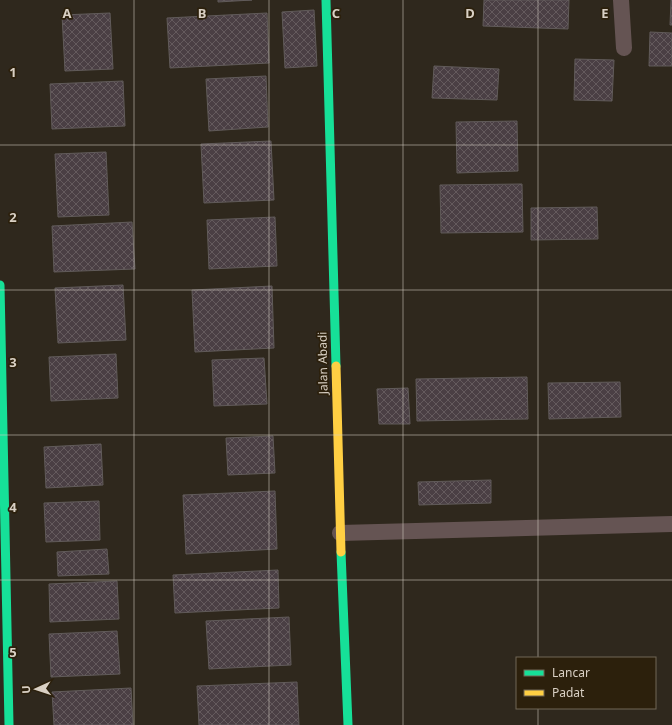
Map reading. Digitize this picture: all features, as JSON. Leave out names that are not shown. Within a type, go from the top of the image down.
[{"type":"street","name":"Jalan Abadi","points":[[326,0],[340,533],[348,725]]},
{"type":"street","points":[[0,285],[9,725]]},
{"type":"lane","points":[[621,0],[624,48]]},
{"type":"lane","points":[[340,533],[672,524]]},
{"type":"building","points":[[218,0],[252,0],[218,2]]},
{"type":"building","points":[[484,0],[569,0],[568,29],[483,26]]},
{"type":"building","points":[[671,0],[672,25],[670,25]]},
{"type":"building","points":[[314,10],[317,66],[285,68],[282,12]]},
{"type":"building","points":[[110,13],[113,69],[65,71],[62,15]]},
{"type":"building","points":[[267,13],[269,63],[170,68],[167,18]]},
{"type":"building","points":[[650,32],[672,33],[672,66],[649,66]]},
{"type":"building","points":[[575,59],[614,60],[612,101],[574,100]]},
{"type":"building","points":[[434,66],[499,69],[497,100],[432,98]]},
{"type":"building","points":[[266,76],[268,127],[209,131],[206,79]]},
{"type":"building","points":[[123,81],[125,126],[52,129],[50,84]]},
{"type":"building","points":[[517,121],[518,171],[457,173],[456,122]]},
{"type":"building","points":[[271,141],[274,200],[204,203],[201,144]]},
{"type":"building","points":[[106,152],[109,215],[58,217],[55,154]]},
{"type":"building","points":[[522,184],[523,232],[441,233],[440,185]]},
{"type":"building","points":[[597,207],[598,239],[531,240],[531,208]]},
{"type":"building","points":[[275,217],[277,266],[209,269],[207,220]]},
{"type":"building","points":[[132,222],[135,269],[54,272],[52,226]]},
{"type":"building","points":[[123,285],[126,340],[58,343],[55,288]]},
{"type":"building","points":[[272,286],[274,348],[195,352],[192,290]]},
{"type":"building","points":[[116,354],[118,398],[51,401],[49,357]]},
{"type":"building","points":[[264,358],[267,404],[214,406],[212,360]]},
{"type":"building","points":[[527,377],[528,419],[417,421],[416,379]]},
{"type":"building","points":[[620,382],[621,417],[549,419],[548,383]]},
{"type":"building","points":[[408,388],[410,424],[379,424],[377,389]]},
{"type":"building","points":[[273,436],[275,473],[228,475],[226,438]]},
{"type":"building","points":[[101,444],[103,485],[46,488],[44,447]]},
{"type":"building","points":[[491,480],[491,503],[419,505],[418,482]]},
{"type":"building","points":[[275,491],[277,549],[186,554],[183,495]]},
{"type":"building","points":[[99,501],[100,540],[46,542],[44,503]]},
{"type":"building","points":[[107,549],[109,574],[58,576],[57,552]]},
{"type":"building","points":[[278,570],[279,608],[175,613],[173,575]]},
{"type":"building","points":[[117,581],[119,619],[50,622],[49,584]]},
{"type":"building","points":[[289,617],[291,665],[209,669],[206,621]]},
{"type":"building","points":[[117,631],[120,674],[51,677],[49,634]]},
{"type":"building","points":[[297,682],[299,725],[199,725],[197,686]]},
{"type":"building","points":[[131,688],[133,725],[54,725],[52,692]]},
{"type":"traffic: fast","points":[[326,0],[336,366]]},
{"type":"traffic: fast","points":[[0,285],[9,725]]},
{"type":"traffic: fast","points":[[341,552],[348,725]]},
{"type":"traffic: slow","points":[[336,366],[341,552]]}]
